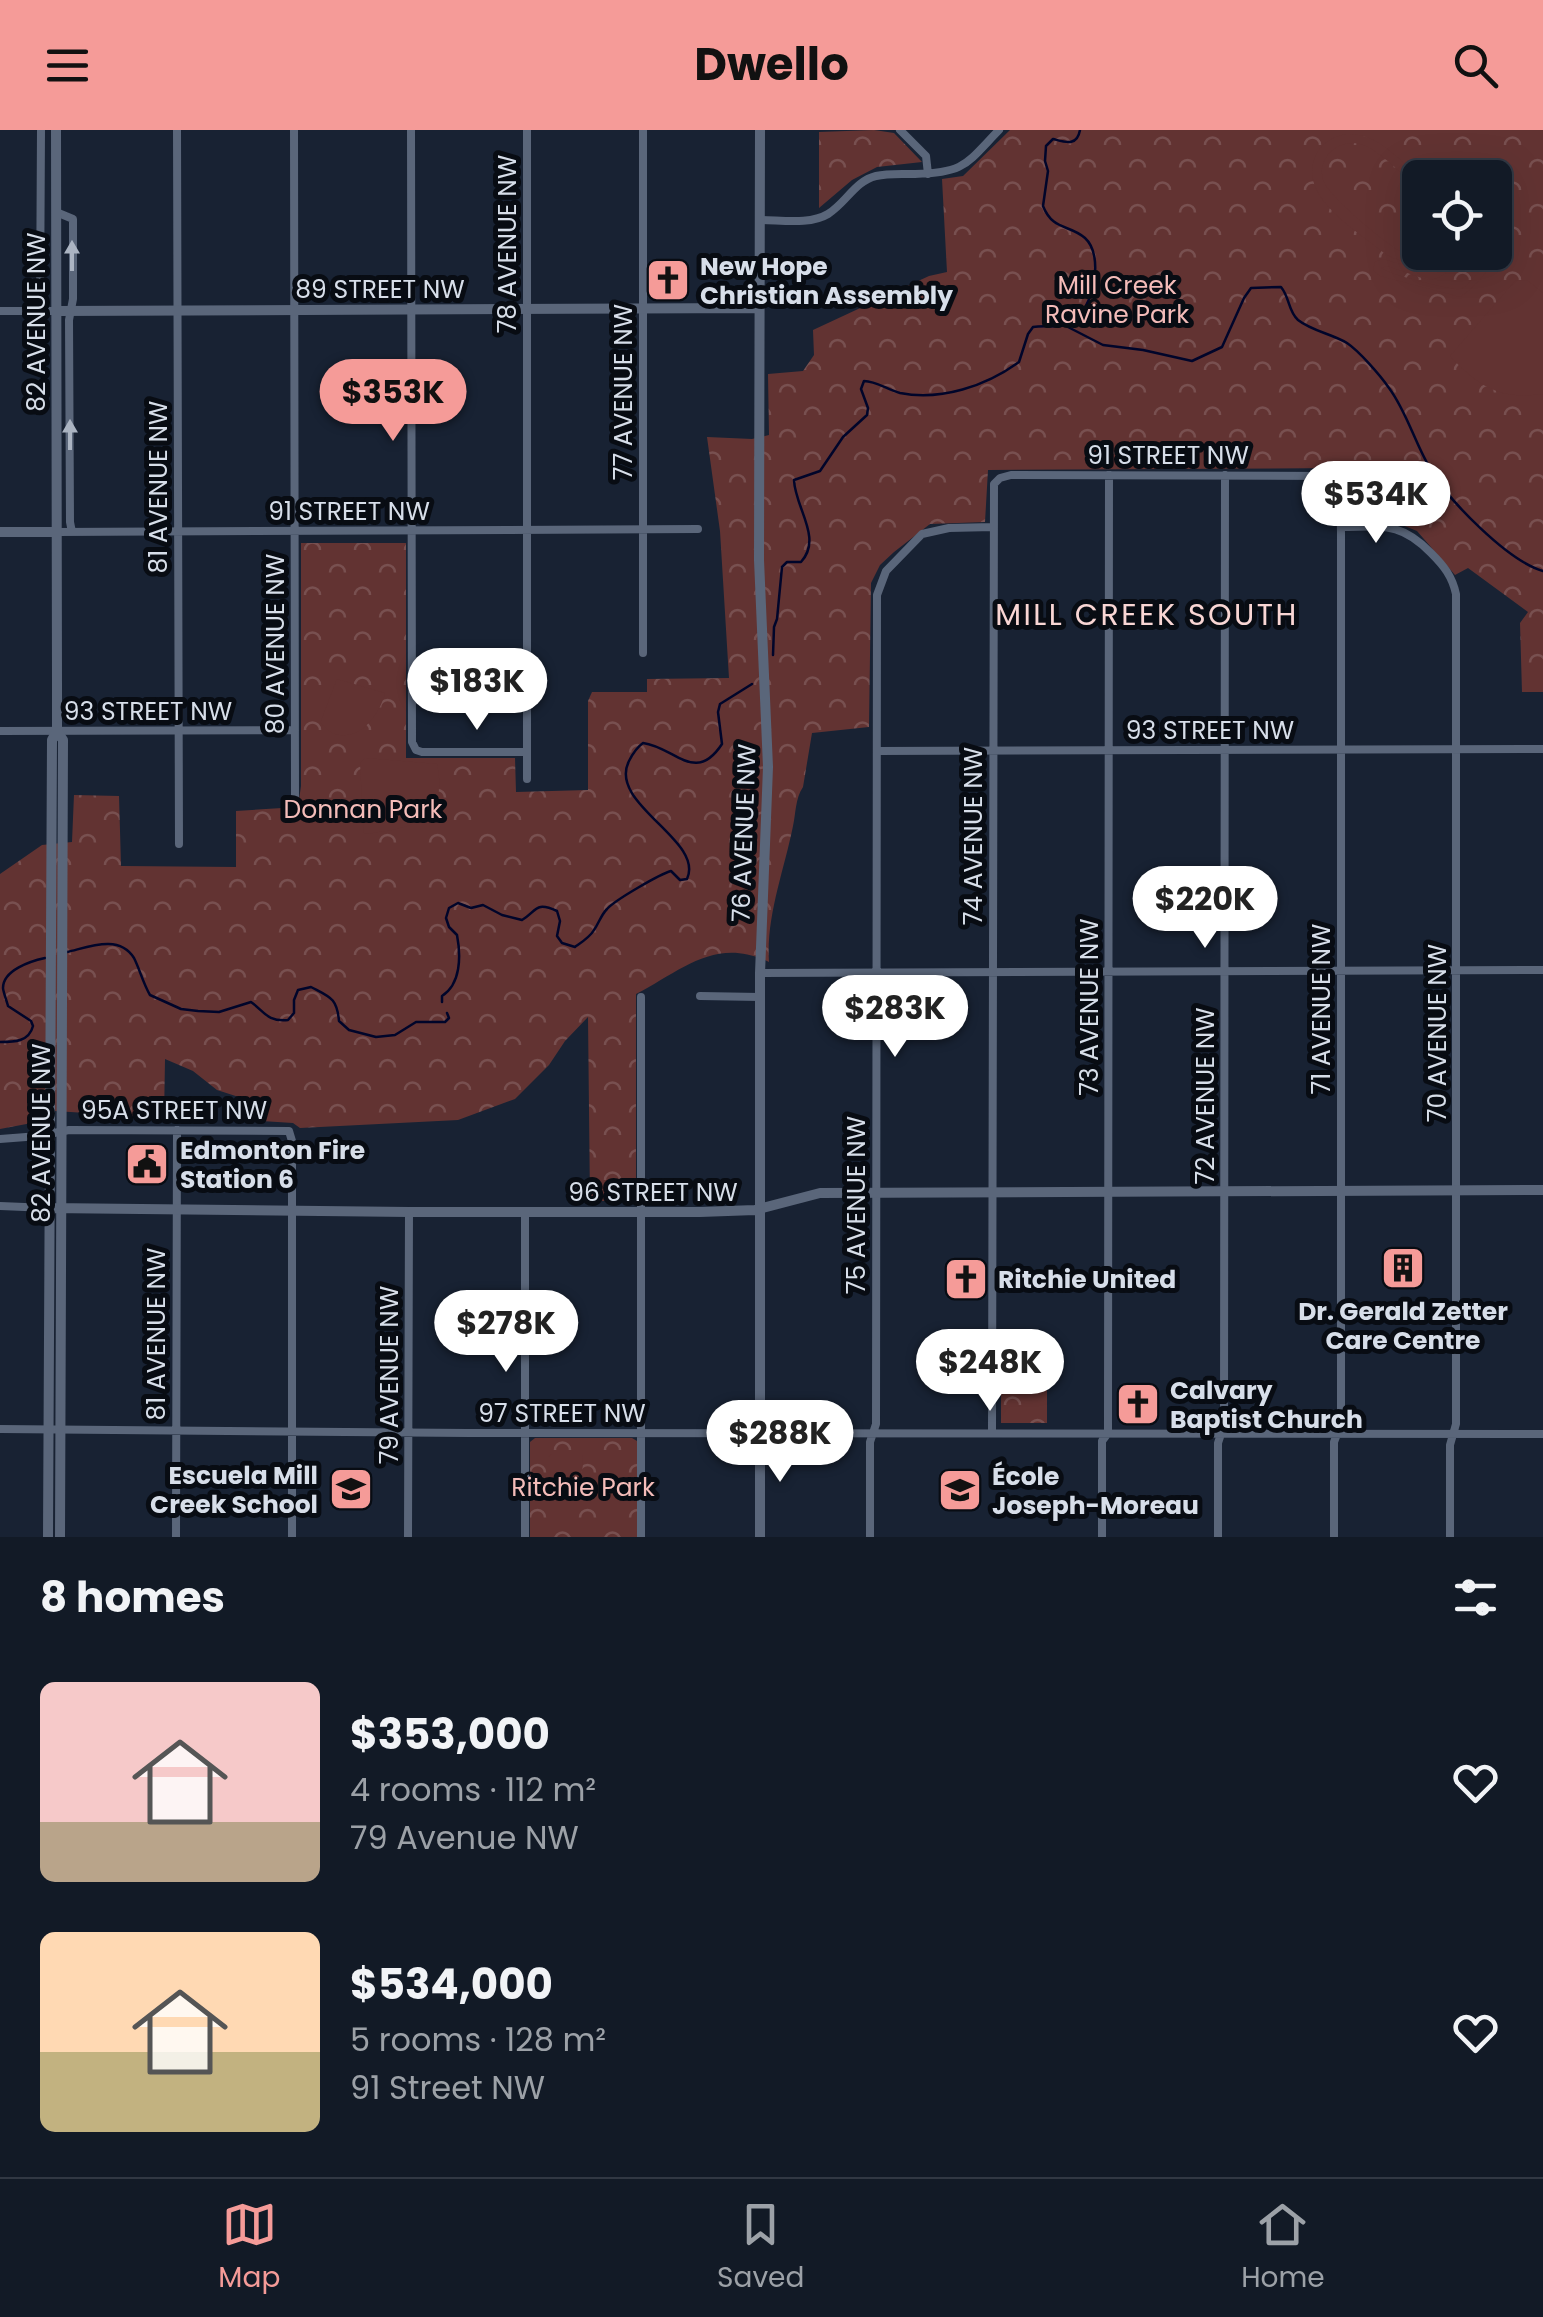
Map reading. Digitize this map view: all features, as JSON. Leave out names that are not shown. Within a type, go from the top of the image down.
[{"type":"street","name":"82 AVENUE NW","points":[[40,311],[41,130]]},
{"type":"street","name":"82 AVENUE NW","points":[[48,1537],[54,1429],[56,837],[62,740],[57,731],[56,130]]},
{"type":"street","name":"81 AVENUE NW","points":[[178,130],[180,844]]},
{"type":"street","name":"80 AVENUE NW","points":[[294,130],[295,798]]},
{"type":"street","points":[[410,130],[412,740],[414,748],[422,752],[527,752]]},
{"type":"street","name":"78 AVENUE NW","points":[[527,130],[527,779]]},
{"type":"street","name":"77 AVENUE NW","points":[[643,130],[643,654]]},
{"type":"street","name":"76 AVENUE NW","points":[[760,130],[759,560],[768,767],[760,973],[760,1537]]},
{"type":"street","points":[[900,130],[926,156],[928,174]]},
{"type":"street","points":[[760,220],[817,219],[831,212],[868,179],[880,175],[946,173],[961,167],[999,130]]},
{"type":"street","name":"82 AVENUE NW","points":[[56,212],[72,219],[72,532]]},
{"type":"street","name":"89 STREET NW","points":[[0,311],[760,308]]},
{"type":"street","name":"72 AVENUE NW","points":[[1218,1537],[1218,1443],[1224,1424],[1225,474]]},
{"type":"street","name":"91 STREET NW","points":[[997,480],[1010,475],[1326,474],[1338,480]]},
{"type":"street","name":"73 AVENUE NW","points":[[1102,1537],[1102,1440],[1108,1433],[1109,475]]},
{"type":"street","name":"74 AVENUE NW","points":[[992,1433],[993,488],[997,480]]},
{"type":"street","name":"71 AVENUE NW","points":[[1334,1537],[1334,1442],[1341,1424],[1338,480]]},
{"type":"street","name":"75 AVENUE NW","points":[[870,1537],[870,1442],[876,1424],[876,600],[885,573],[926,532],[993,527]]},
{"type":"street","name":"70 AVENUE NW","points":[[1341,528],[1395,528],[1419,541],[1446,569],[1456,594],[1456,1424],[1450,1445],[1450,1537]]},
{"type":"street","name":"91 STREET NW","points":[[0,532],[698,530]]},
{"type":"street","name":"93 STREET NW","points":[[0,731],[295,730]]},
{"type":"street","name":"93 STREET NW","points":[[877,751],[1543,748]]},
{"type":"street","points":[[760,973],[1543,970]]},
{"type":"street","points":[[700,996],[760,996]]},
{"type":"street","points":[[641,998],[642,1537]]},
{"type":"street","name":"81 AVENUE NW","points":[[176,1130],[176,1537]]},
{"type":"street","name":"95A STREET NW","points":[[0,1139],[55,1133],[289,1131],[293,1210]]},
{"type":"street","name":"96 STREET NW","points":[[0,1206],[640,1212],[760,1210],[814,1194],[1543,1190]]},
{"type":"street","points":[[292,1537],[293,1210]]},
{"type":"street","name":"79 AVENUE NW","points":[[408,1537],[409,1212]]},
{"type":"street","points":[[524,1212],[524,1537]]},
{"type":"street","name":"97 STREET NW","points":[[0,1429],[1543,1434]]},
{"type":"street","name":"82 AVENUE NW","points":[[54,1429],[60,1537]]},
{"type":"green space","name":"Mill Creek Ravine Park","points":[[1010,130],[1543,130],[1543,692],[1522,692],[1520,623],[1528,612],[1468,568],[1455,575],[1417,531],[1390,520],[1346,521],[1343,468],[988,470],[985,522],[930,524],[880,565],[871,583],[869,727],[812,733],[773,911],[769,962],[750,955],[716,954],[684,966],[636,994],[636,1201],[590,1201],[588,1017],[515,1099],[458,1120],[300,1128],[293,1123],[245,1120],[245,1099],[217,1090],[193,1071],[165,1059],[164,1118],[55,1111],[37,1122],[0,1129],[0,874],[42,845],[72,842],[74,795],[119,796],[121,866],[236,867],[236,811],[298,807],[301,543],[406,543],[406,758],[515,758],[516,792],[588,790],[588,701],[592,692],[647,692],[647,679],[729,678],[720,531],[707,437],[752,439],[769,435],[768,374],[803,371],[814,355],[813,330],[929,276],[947,272],[942,179],[963,176]]},
{"type":"green space","points":[[819,132],[894,133],[922,162],[877,167],[852,180],[819,208]]},
{"type":"green space","points":[[1336,137],[1368,137],[1402,162],[1402,174],[1366,146],[1349,143],[1327,155],[1322,171],[1323,180],[1335,196],[1402,252],[1402,260],[1384,253],[1346,224],[1315,186],[1315,157],[1327,141]]},
{"type":"green space","points":[[1382,259],[1402,264],[1402,270],[1449,270],[1430,279],[1387,266],[1381,268],[1459,290],[1480,270],[1487,270],[1460,297],[1380,276],[1373,270],[1375,262]]},
{"type":"green space","points":[[1527,280],[1543,293],[1543,394],[1502,393],[1471,376],[1450,356],[1515,281]]},
{"type":"green space","points":[[337,679],[385,693],[373,718],[351,734],[332,733],[320,723]]},
{"type":"green space","name":"Donnan Park","points":[[365,758],[437,764],[439,783],[432,810],[411,825],[364,834],[360,763]]},
{"type":"green space","points":[[1001,1365],[1047,1365],[1047,1423],[1001,1423]]},
{"type":"green space","name":"Ritchie Park","points":[[535,1438],[637,1441],[637,1537],[530,1537],[530,1442]]},
{"type":"green space","points":[[582,1454],[580,1476],[571,1485],[548,1487],[548,1457]]},
{"type":"waterway","points":[[773,655],[782,567],[787,562],[801,562],[809,543],[794,480],[820,471],[843,437],[867,415],[861,389],[864,381],[916,395],[962,390],[1019,362],[1033,327],[1067,324],[1086,306],[1094,282],[1091,246],[1085,238],[1052,220],[1043,206],[1048,171],[1046,146],[1053,139],[1073,141],[1080,130]]},
{"type":"waterway","points":[[1066,326],[1103,345],[1192,361],[1222,347],[1251,288],[1281,287],[1298,320],[1347,343],[1380,377],[1401,407],[1431,470],[1465,513],[1513,555],[1543,571]]},
{"type":"waterway","points":[[442,1002],[458,969],[457,935],[446,918],[449,908],[458,903],[471,908],[483,905],[522,920],[537,908],[550,908],[557,911],[560,921],[557,936],[562,943],[575,947],[590,935],[607,909],[628,894],[671,871],[680,880],[687,879],[689,864],[682,850],[631,792],[626,777],[629,761],[643,743],[684,760],[703,762],[722,744],[720,704],[752,684]]},
{"type":"waterway","points":[[67,952],[103,944],[120,946],[134,958],[150,995],[181,1009],[219,1012],[251,1002],[270,1018],[288,1020],[294,1013],[298,990],[311,987],[331,999],[339,1021],[349,1030],[376,1037],[395,1035],[416,1022],[445,1022],[449,1018],[447,1013]]},
{"type":"waterway","points":[[0,1042],[24,1038],[33,1026],[8,1006],[4,982],[19,967],[45,958]]},
{"type":"place","name":"New Hope Christian Assembly","points":[[668,280]]},
{"type":"place","name":"Edmonton Fire Station 6","points":[[147,1164]]},
{"type":"place","name":"Dr. Gerald Zetter Care Centre","points":[[1403,1268]]},
{"type":"place","name":"Ritchie United","points":[[966,1279]]},
{"type":"place","name":"Calvary Baptist Church","points":[[1138,1404]]},
{"type":"place","name":"Escuela Mill Creek School","points":[[351,1489]]},
{"type":"place","name":"École Joseph-Moreau","points":[[960,1490]]},
{"type":"district","name":"MILL CREEK SOUTH","points":[[1147,614]]}]
